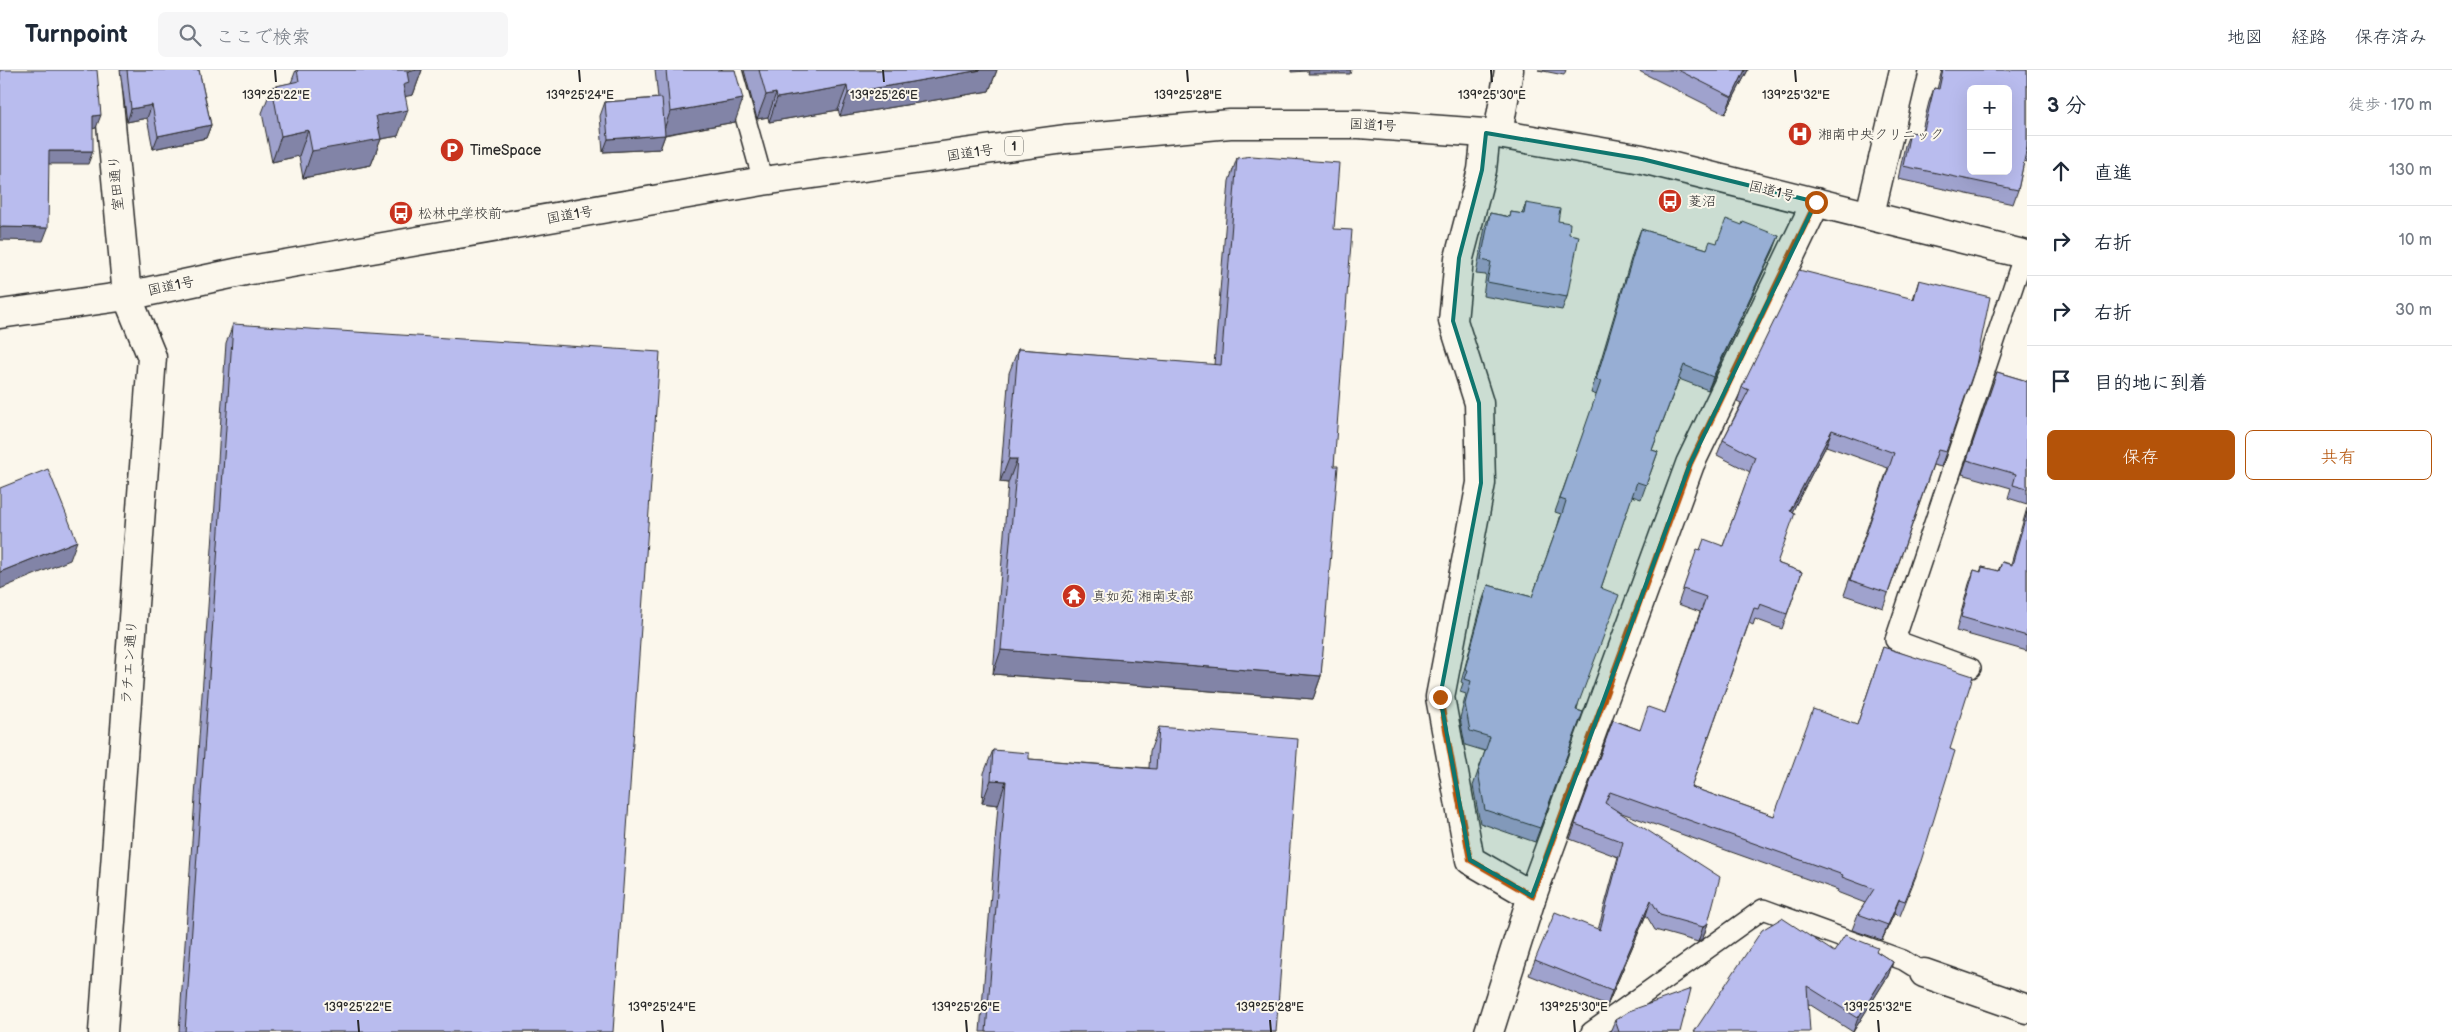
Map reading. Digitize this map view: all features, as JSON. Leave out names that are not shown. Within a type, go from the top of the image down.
[{"type":"main road","name":"室田通り","points":[[106,70],[127,296]]},
{"type":"main road","points":[[1509,70],[1459,258],[1453,321],[1479,403],[1481,483],[1440,697],[1470,860],[1532,896]]},
{"type":"main road","points":[[1870,214],[1904,70]]},
{"type":"main road","name":"国道1号","points":[[0,314],[127,296],[245,270],[763,181],[1065,139],[1230,124],[1359,124],[1492,133],[1642,159],[1870,214],[2025,254]]},
{"type":"main road","points":[[1489,1032],[1532,896],[1690,464],[1816,202]]},
{"type":"main road","name":"ラチエン通り","points":[[103,1032],[152,357],[127,296]]},
{"type":"main road","points":[[1924,973],[2027,1009]]},
{"type":"lane","points":[[732,70],[763,181]]},
{"type":"lane","points":[[1971,668],[1895,640],[2025,254]]},
{"type":"lane","points":[[1591,1032],[1763,909],[1903,960],[1924,973]]},
{"type":"highlighted area","points":[[1486,133],[1642,159],[1816,202],[1690,464],[1532,896],[1470,860],[1440,697],[1481,483],[1479,403],[1453,321],[1459,258],[1482,170]]},
{"type":"building","points":[[0,70],[97,70],[101,115],[93,116],[93,151],[49,151],[48,228],[0,227]]},
{"type":"building","points":[[127,70],[199,70],[211,125],[158,136],[152,105],[131,109]]},
{"type":"building","points":[[297,70],[416,70],[407,72],[409,83],[403,85],[408,110],[376,116],[381,139],[312,151],[308,130],[281,136],[272,87],[299,81]]},
{"type":"building","points":[[666,70],[735,70],[743,99],[670,112]]},
{"type":"building","points":[[759,70],[981,70],[848,93],[847,86],[777,98],[776,93],[766,95]]},
{"type":"building","points":[[1678,70],[1745,70],[1732,97]]},
{"type":"building","points":[[1943,70],[2027,70],[2027,147],[2018,190],[1903,166],[1910,132],[1923,134],[1934,88],[1939,89]]},
{"type":"building","points":[[662,98],[665,135],[608,139],[605,102]]},
{"type":"building","points":[[1252,156],[1339,163],[1334,229],[1352,230],[1334,466],[1338,466],[1321,676],[1001,650],[1017,459],[1009,459],[1018,349],[1221,365],[1237,158]]},
{"type":"building","points":[[1526,203],[1560,209],[1558,221],[1570,223],[1569,234],[1579,236],[1567,297],[1487,282],[1491,262],[1481,260],[1490,213],[1510,217],[1511,212],[1524,214]]},
{"type":"building","points":[[1726,219],[1742,225],[1743,222],[1779,236],[1713,377],[1684,365],[1652,450],[1658,452],[1646,485],[1637,482],[1601,588],[1619,595],[1576,710],[1583,712],[1540,828],[1485,810],[1478,772],[1490,737],[1470,731],[1465,704],[1471,681],[1465,679],[1468,670],[1465,669],[1488,585],[1532,597],[1566,501],[1560,499],[1601,381],[1596,380],[1641,229],[1707,249],[1710,241],[1717,243]]},
{"type":"building","points":[[1799,270],[1914,299],[1919,280],[1990,297],[1976,365],[1946,452],[1938,450],[1888,593],[1850,580],[1894,453],[1832,430],[1790,511],[1795,513],[1777,563],[1802,572],[1787,614],[1760,604],[1758,609],[1754,608],[1691,787],[1774,816],[1813,709],[1857,725],[1883,647],[1973,676],[1950,749],[1955,751],[1921,861],[1905,901],[1899,899],[1888,925],[1858,914],[1874,889],[1842,877],[1843,875],[1610,792],[1605,803],[1720,877],[1708,923],[1703,927],[1660,915],[1651,900],[1612,991],[1535,960],[1555,912],[1600,930],[1623,842],[1575,824],[1613,720],[1640,730],[1648,707],[1665,713],[1706,597],[1683,589],[1697,549],[1700,550],[1704,539],[1723,546],[1755,457],[1723,440],[1749,390],[1742,387]]},
{"type":"building","points":[[233,324],[660,352],[613,1032],[185,1032]]},
{"type":"building","points":[[1997,372],[2027,381],[2027,489],[2013,485],[2016,474],[1967,460]]},
{"type":"building","points":[[48,469],[77,541],[0,572],[0,488]]},
{"type":"building","points":[[2027,512],[2027,636],[1961,617],[1974,570],[1981,572],[1982,567],[1999,571],[2002,562],[2012,565]]},
{"type":"building","points":[[1159,727],[1298,739],[1276,1032],[986,1032],[1006,781],[991,780],[993,750],[1029,753],[1029,759],[1156,769]]},
{"type":"building","points":[[1782,918],[1834,952],[1845,935],[1878,948],[1876,951],[1893,962],[1858,1018],[1807,986],[1810,1032],[1694,1032],[1762,930]]},
{"type":"building","points":[[1691,989],[1680,1032],[1619,1032],[1615,1020],[1629,1011]]},
{"type":"place","name":"湘南中央クリニック","points":[[1800,134]]},
{"type":"place","name":"TimeSpace","points":[[452,150]]},
{"type":"place","name":"菱沼","points":[[1670,201]]},
{"type":"place","name":"松林中学校前","points":[[401,213]]},
{"type":"place","name":"真如苑 湘南支部","points":[[1074,596]]},
{"type":"route","points":[[1440,697],[1470,860],[1532,896],[1690,464],[1816,202]]}]
